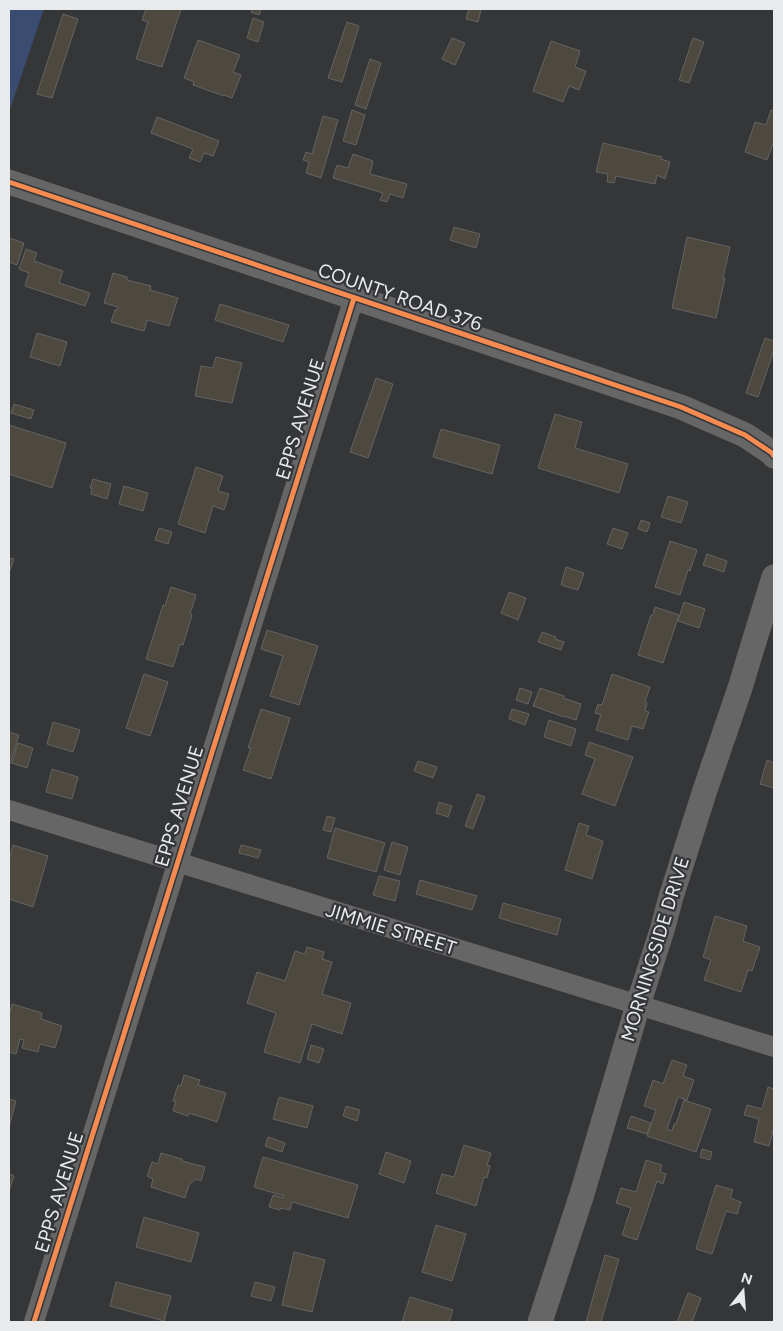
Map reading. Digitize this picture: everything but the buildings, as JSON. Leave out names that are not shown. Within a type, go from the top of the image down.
[{"type":"street","name":"COUNTY ROAD 376","points":[[9,182],[681,407],[745,435],[774,456]]},
{"type":"street","name":"EPPS AVENUE","points":[[34,1322],[354,298]]},
{"type":"street","name":"MORNINGSIDE DRIVE","points":[[540,1322],[582,1194],[674,888],[740,688],[774,577]]},
{"type":"street","name":"JIMMIE STREET","points":[[9,810],[774,1047]]},
{"type":"shaded area","points":[[9,9],[44,9],[9,112]]},
{"type":"cycle path","points":[[9,182],[681,407],[745,435],[774,456]]},
{"type":"cycle path","points":[[34,1322],[354,298]]}]
